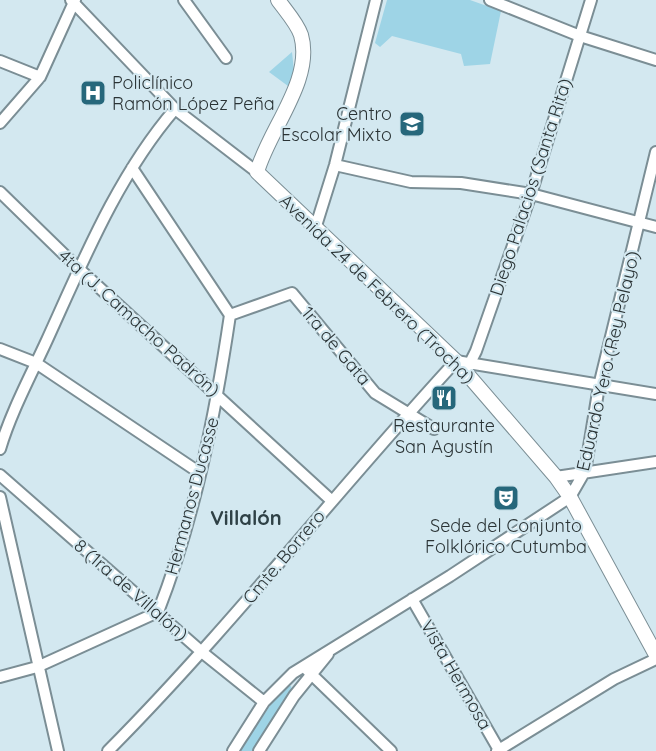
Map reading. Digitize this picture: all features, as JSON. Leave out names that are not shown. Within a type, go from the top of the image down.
[{"type":"main road","points":[[257,172],[263,152],[301,74],[304,53],[300,33],[278,0]]},
{"type":"main road","name":"Avenida 24 de Febrero (Trocha)","points":[[257,172],[456,361],[468,368],[570,497],[656,657]]},
{"type":"street","points":[[184,0],[226,58]]},
{"type":"street","points":[[315,229],[334,165],[376,0]]},
{"type":"street","points":[[490,0],[580,36],[656,60]]},
{"type":"street","name":"Diego Palacios (Santa Rita)","points":[[468,368],[531,194],[591,0]]},
{"type":"street","points":[[0,123],[40,77],[73,1],[175,109],[257,172]]},
{"type":"street","points":[[0,62],[40,77]]},
{"type":"street","points":[[0,449],[79,269],[132,168],[153,134],[175,109]]},
{"type":"street","name":"Eduardo Yero (Rey Pelayo)","points":[[570,497],[585,471],[599,386],[656,152]]},
{"type":"street","points":[[334,165],[411,182],[461,183],[531,194],[656,227]]},
{"type":"street","points":[[132,168],[230,315]]},
{"type":"street","name":"4ta (J. Camacho Padrón)","points":[[0,192],[79,269],[332,501]]},
{"type":"street","name":"1ra de Gata","points":[[230,315],[292,293],[375,393],[434,429]]},
{"type":"street","name":"Hermanos Ducasse","points":[[158,612],[179,558],[200,473],[218,395],[230,315]]},
{"type":"street","points":[[0,349],[36,363],[200,473]]},
{"type":"street","name":"Cmte. Borrero","points":[[108,751],[203,653],[406,414],[456,361]]},
{"type":"street","points":[[468,368],[656,394]]},
{"type":"street","points":[[556,477],[656,462]]},
{"type":"street","name":"8 (1ra de Villalón)","points":[[0,475],[203,653],[264,702]]},
{"type":"street","points":[[0,497],[58,751]]},
{"type":"street","points":[[233,751],[264,702],[302,667],[570,497]]},
{"type":"street","name":"Vista Hermosa","points":[[412,599],[499,750]]},
{"type":"street","points":[[0,677],[37,667],[158,612]]},
{"type":"street","points":[[263,749],[312,672],[339,643]]},
{"type":"street","points":[[499,750],[656,657]]},
{"type":"street","points":[[302,667],[312,672],[391,751]]},
{"type":"shaded area","points":[[387,0],[470,0],[501,11],[490,64],[464,66],[461,54],[392,36],[380,47],[375,43]]},
{"type":"shaded area","points":[[292,52],[294,71],[288,86],[269,72]]},
{"type":"shaded area","points":[[287,686],[291,686],[292,691],[254,751],[240,751],[273,701]]},
{"type":"place","name":"Policlínico Ramón López Peña","points":[[93,93]]},
{"type":"place","name":"Centro Escolar Mixto","points":[[412,124]]},
{"type":"place","name":"Restaurante San Agustín","points":[[444,398]]},
{"type":"place","name":"Sede del Conjunto Folklórico Cutumba","points":[[506,498]]},
{"type":"district","name":"Villalón","points":[[246,518]]}]
